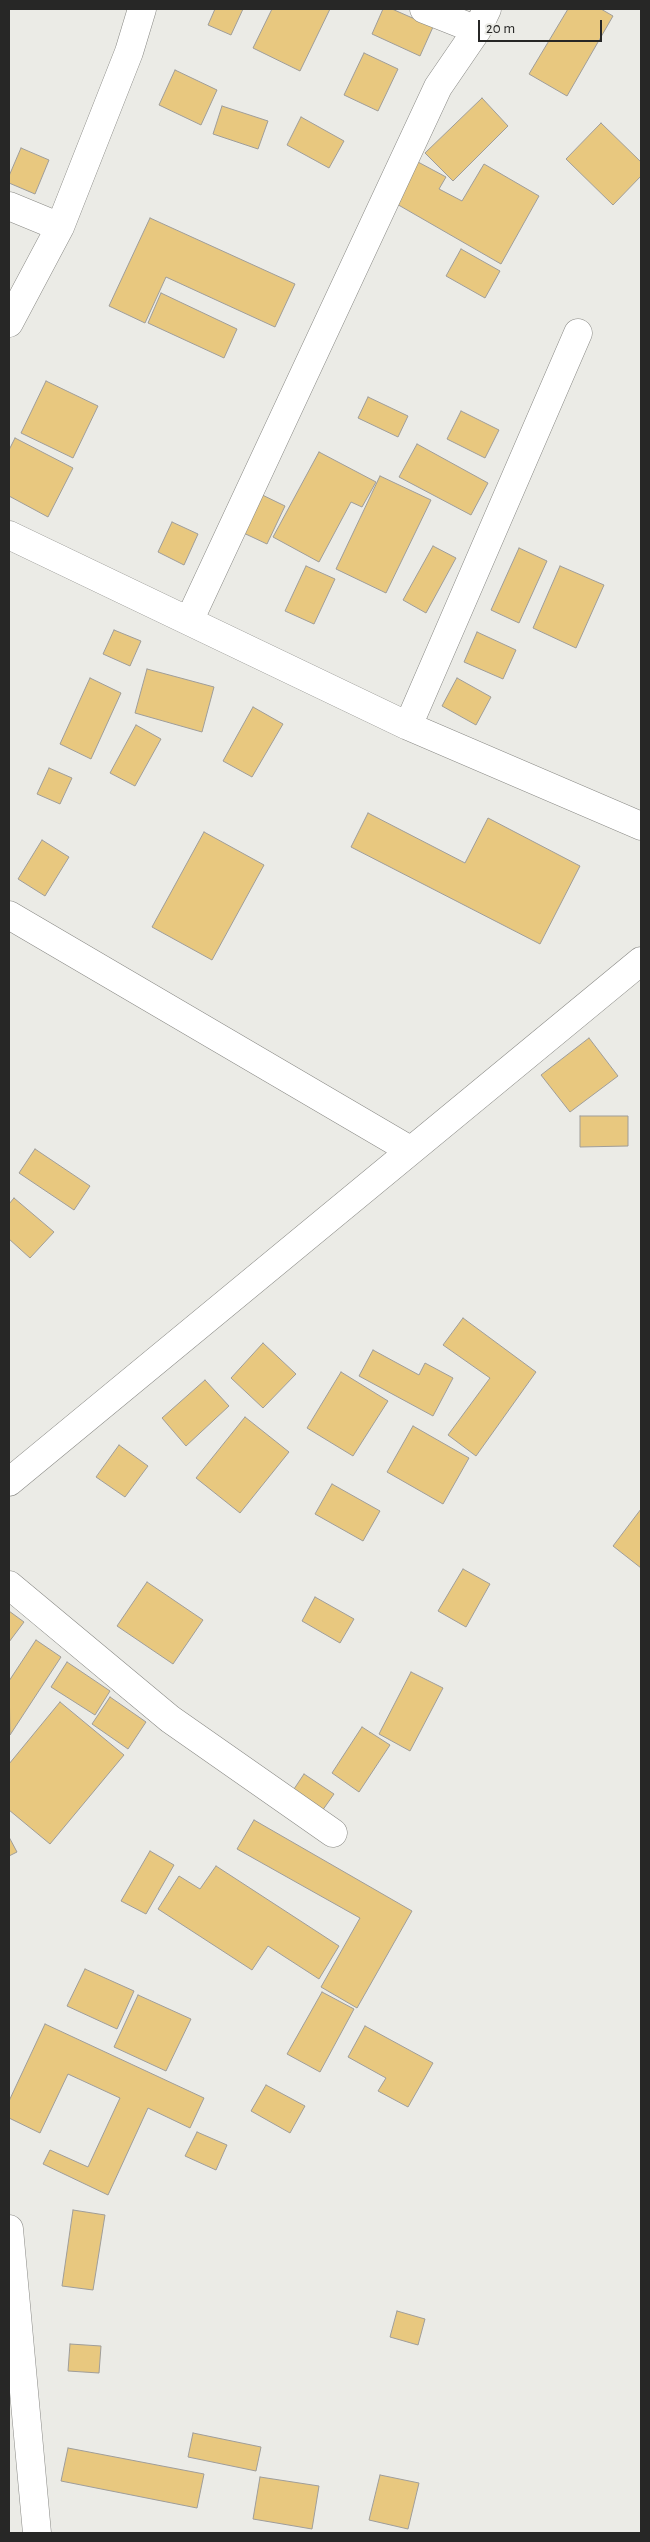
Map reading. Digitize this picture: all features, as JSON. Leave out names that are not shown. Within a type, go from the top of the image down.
[{"type":"street","points":[[9,323],[60,227],[129,52],[142,9]]},
{"type":"street","points":[[189,621],[438,87],[482,19],[424,9]]},
{"type":"street","points":[[9,206],[60,227]]},
{"type":"street","points":[[408,726],[578,333]]},
{"type":"street","points":[[9,535],[408,726],[641,826]]},
{"type":"street","points":[[9,915],[410,1150]]},
{"type":"street","points":[[9,1482],[641,961]]},
{"type":"street","points":[[9,1585],[170,1720],[333,1832]]},
{"type":"street","points":[[9,2230],[37,2533]]},
{"type":"building","points":[[215,9],[243,9],[231,35],[208,25]]},
{"type":"building","points":[[272,9],[330,9],[300,71],[253,48]]},
{"type":"building","points":[[383,9],[392,9],[433,27],[420,56],[372,34]]},
{"type":"building","points":[[568,9],[601,9],[613,16],[567,96],[529,74]]},
{"type":"building","points":[[364,53],[398,69],[378,111],[344,95]]},
{"type":"building","points":[[175,70],[217,90],[201,125],[159,105]]},
{"type":"building","points":[[482,98],[508,126],[453,181],[425,153]]},
{"type":"building","points":[[222,106],[268,121],[258,149],[213,134]]},
{"type":"building","points":[[301,117],[344,141],[329,168],[287,145]]},
{"type":"building","points":[[601,123],[641,162],[641,176],[613,205],[566,159]]},
{"type":"building","points":[[21,148],[49,160],[35,194],[9,183],[9,176]]},
{"type":"building","points":[[418,162],[446,177],[439,189],[462,201],[484,164],[539,196],[501,264],[395,203]]},
{"type":"building","points":[[150,218],[295,284],[275,327],[166,277],[145,323],[109,306]]},
{"type":"building","points":[[461,249],[500,271],[485,298],[446,276]]},
{"type":"building","points":[[161,293],[237,329],[224,358],[148,323]]},
{"type":"building","points":[[46,381],[98,406],[73,458],[21,433]]},
{"type":"building","points":[[368,397],[408,416],[398,437],[358,418]]},
{"type":"building","points":[[461,411],[499,430],[485,458],[447,439]]},
{"type":"building","points":[[15,438],[73,468],[48,517],[9,496],[9,450]]},
{"type":"building","points":[[417,444],[488,483],[471,515],[399,477]]},
{"type":"building","points":[[319,452],[376,482],[362,507],[351,502],[319,562],[273,537]]},
{"type":"building","points":[[380,476],[431,500],[386,593],[336,569]]},
{"type":"building","points":[[252,490],[285,506],[267,544],[235,529]]},
{"type":"building","points":[[172,522],[198,534],[184,565],[158,552]]},
{"type":"building","points":[[433,546],[456,558],[426,613],[403,600]]},
{"type":"building","points":[[519,548],[547,561],[519,623],[491,610]]},
{"type":"building","points":[[306,566],[335,579],[314,624],[285,611]]},
{"type":"building","points":[[560,566],[604,585],[576,648],[533,628]]},
{"type":"building","points":[[114,630],[141,641],[130,666],[103,654]]},
{"type":"building","points":[[477,632],[516,650],[503,679],[464,662]]},
{"type":"building","points":[[147,669],[214,687],[202,732],[135,713]]},
{"type":"building","points":[[90,678],[121,693],[91,759],[60,744]]},
{"type":"building","points":[[457,678],[491,697],[476,725],[442,706]]},
{"type":"building","points":[[253,707],[283,724],[252,777],[223,761]]},
{"type":"building","points":[[136,725],[161,739],[135,786],[110,773]]},
{"type":"building","points":[[49,768],[72,778],[60,804],[37,794]]},
{"type":"building","points":[[368,813],[465,863],[488,818],[580,866],[540,944],[351,847]]},
{"type":"building","points":[[204,832],[264,865],[212,960],[152,927]]},
{"type":"building","points":[[42,840],[69,857],[45,896],[18,879]]},
{"type":"building","points":[[589,1038],[618,1076],[570,1112],[541,1075]]},
{"type":"building","points":[[580,1116],[628,1116],[628,1146],[580,1147]]},
{"type":"building","points":[[35,1149],[90,1186],[74,1210],[19,1173]]},
{"type":"building","points":[[14,1198],[54,1232],[30,1258],[9,1239],[9,1204]]},
{"type":"building","points":[[463,1318],[536,1372],[476,1456],[448,1435],[490,1378],[443,1345]]},
{"type":"building","points":[[263,1343],[296,1374],[263,1408],[231,1378]]},
{"type":"building","points":[[373,1350],[419,1375],[425,1363],[453,1378],[433,1416],[359,1376]]},
{"type":"building","points":[[341,1372],[388,1401],[353,1456],[307,1428]]},
{"type":"building","points":[[205,1380],[229,1406],[186,1446],[162,1418]]},
{"type":"building","points":[[245,1417],[289,1452],[240,1513],[196,1478]]},
{"type":"building","points":[[413,1426],[469,1458],[443,1504],[387,1472]]},
{"type":"building","points":[[119,1445],[148,1466],[125,1497],[96,1477]]},
{"type":"building","points":[[332,1484],[380,1511],[363,1541],[315,1514]]},
{"type":"building","points":[[641,1509],[641,1568],[613,1546]]},
{"type":"building","points":[[463,1569],[490,1584],[466,1627],[438,1611]]},
{"type":"building","points":[[147,1582],[203,1620],[173,1664],[117,1626]]},
{"type":"building","points":[[315,1597],[354,1619],[340,1643],[302,1621]]},
{"type":"building","points":[[9,1611],[24,1622],[9,1642]]},
{"type":"building","points":[[36,1640],[61,1657],[10,1735],[9,1681]]},
{"type":"building","points":[[67,1662],[110,1691],[95,1715],[51,1687]]},
{"type":"building","points":[[411,1672],[443,1688],[410,1751],[379,1734]]},
{"type":"building","points":[[110,1697],[146,1722],[128,1749],[92,1724]]},
{"type":"building","points":[[60,1702],[124,1755],[50,1844],[9,1810],[9,1764]]},
{"type":"building","points":[[362,1727],[390,1745],[359,1792],[332,1773]]},
{"type":"building","points":[[304,1774],[334,1794],[322,1811],[292,1792]]},
{"type":"building","points":[[254,1820],[412,1911],[357,2008],[321,1987],[360,1918],[237,1849]]},
{"type":"building","points":[[9,1837],[17,1852],[9,1856]]},
{"type":"building","points":[[150,1851],[174,1865],[146,1914],[121,1901]]},
{"type":"building","points":[[216,1866],[339,1946],[319,1979],[268,1946],[252,1970],[158,1909],[179,1876],[200,1889]]},
{"type":"building","points":[[85,1969],[134,1991],[117,2029],[67,2006]]},
{"type":"building","points":[[322,1992],[354,2009],[320,2072],[287,2054]]},
{"type":"building","points":[[138,1995],[191,2019],[166,2071],[114,2047]]},
{"type":"building","points":[[45,2024],[204,2098],[190,2128],[148,2108],[108,2195],[43,2164],[50,2150],[88,2167],[120,2098],[68,2074],[40,2133],[9,2118],[9,2101]]},
{"type":"building","points":[[365,2026],[433,2063],[408,2107],[378,2091],[386,2078],[348,2057]]},
{"type":"building","points":[[266,2085],[305,2106],[290,2133],[251,2111]]},
{"type":"building","points":[[197,2132],[227,2145],[216,2170],[185,2156]]},
{"type":"building","points":[[73,2210],[105,2215],[93,2290],[62,2286]]},
{"type":"building","points":[[397,2311],[425,2319],[418,2345],[390,2337]]},
{"type":"building","points":[[70,2344],[101,2346],[99,2373],[68,2371]]},
{"type":"building","points":[[193,2433],[261,2447],[256,2471],[188,2457]]},
{"type":"building","points":[[68,2448],[204,2474],[197,2508],[61,2481]]},
{"type":"building","points":[[380,2475],[419,2483],[408,2529],[369,2520]]},
{"type":"building","points":[[260,2477],[319,2486],[312,2529],[253,2519]]}]
